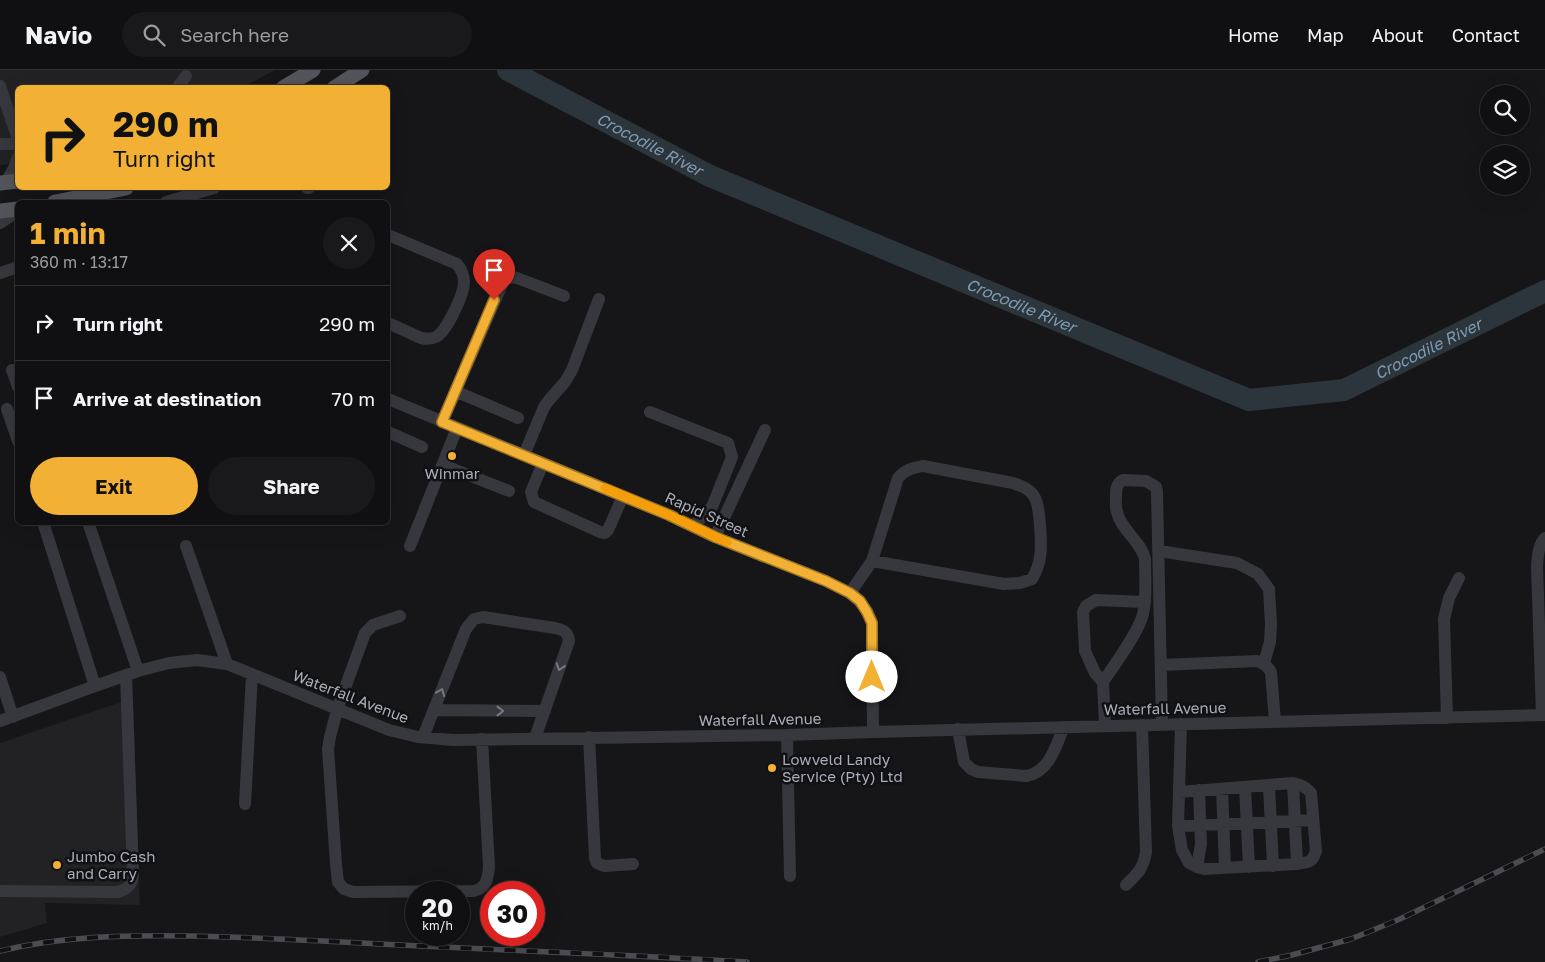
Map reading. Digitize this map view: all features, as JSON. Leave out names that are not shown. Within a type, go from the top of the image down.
[{"type":"main road","points":[[288,85],[313,70]]},
{"type":"main road","points":[[339,85],[362,70]]},
{"type":"main road","points":[[65,200],[116,190]]},
{"type":"main road","points":[[0,211],[15,210]]},
{"type":"street","points":[[179,85],[186,76]]},
{"type":"street","points":[[0,86],[15,130]]},
{"type":"street","points":[[0,144],[15,144]]},
{"type":"street","points":[[8,182],[15,165]]},
{"type":"street","points":[[173,200],[207,190]]},
{"type":"street","points":[[0,223],[15,212]]},
{"type":"street","points":[[390,236],[457,264],[462,271],[464,280],[463,289],[448,326],[437,337],[421,338],[390,324]]},
{"type":"street","points":[[0,273],[15,268]]},
{"type":"street","points":[[442,422],[504,280],[512,277],[516,278],[564,296]]},
{"type":"street","points":[[524,455],[544,407],[565,382],[572,370],[598,299]]},
{"type":"street","points":[[455,391],[518,418]]},
{"type":"street","name":"Rapid Street","points":[[390,400],[623,496],[715,537],[826,581],[850,593],[860,601],[872,623],[872,732]]},
{"type":"street","points":[[8,408],[15,431]]},
{"type":"street","points":[[650,412],[728,443],[732,458],[712,507],[693,526]]},
{"type":"street","points":[[410,546],[458,428]]},
{"type":"street","points":[[715,537],[765,430]]},
{"type":"street","points":[[390,433],[422,447]]},
{"type":"street","points":[[543,463],[532,487],[531,496],[534,502],[600,532],[605,533],[608,530],[623,496]]},
{"type":"street","points":[[443,465],[508,492]]},
{"type":"street","points":[[850,593],[872,561],[898,478],[904,471],[923,466],[1013,483],[1025,487],[1034,496],[1039,506],[1040,555],[1037,568],[1032,579],[1020,583],[1004,584],[872,561]]},
{"type":"street","points":[[1105,726],[1103,682],[1138,627],[1143,616],[1145,602],[1145,559],[1143,552],[1117,514],[1116,490],[1117,485],[1123,480],[1146,481],[1156,486],[1157,492],[1162,724]]},
{"type":"street","points":[[44,525],[95,686]]},
{"type":"street","points":[[0,891],[117,892],[124,891],[129,886],[133,875],[132,673],[89,525]]},
{"type":"street","points":[[1543,715],[1537,566],[1538,550],[1545,538]]},
{"type":"street","points":[[186,546],[228,664]]},
{"type":"street","points":[[1159,551],[1237,563],[1258,574],[1269,589],[1270,642],[1264,663]]},
{"type":"street","points":[[1447,718],[1444,619],[1449,598],[1459,578]]},
{"type":"street","points":[[1103,682],[1094,673],[1085,651],[1082,617],[1086,606],[1096,600],[1145,602]]},
{"type":"street","points":[[400,616],[373,625],[366,631],[337,710],[330,737],[328,748],[336,864],[338,882],[344,890],[353,892],[474,891],[480,890],[484,886],[490,867],[482,739]]},
{"type":"street","points":[[423,738],[466,629],[474,619],[483,617],[555,628],[566,632],[568,635],[569,641],[535,738]]},
{"type":"street","name":"Waterfall Avenue","points":[[0,722],[132,673],[185,660],[212,661],[228,664],[389,730],[423,738],[453,740],[787,735],[1543,715]]},
{"type":"street","points":[[1162,665],[1257,661],[1264,663],[1271,672],[1274,722]]},
{"type":"street","points":[[245,804],[252,674]]},
{"type":"street","points":[[0,677],[12,717]]},
{"type":"street","points":[[434,710],[545,711]]},
{"type":"street","points":[[1179,792],[1293,783],[1301,785],[1311,793],[1316,851],[1314,858],[1309,862],[1297,864],[1204,869],[1189,863],[1182,850],[1178,826],[1179,792],[1181,724]]},
{"type":"street","points":[[1126,885],[1144,864],[1146,852],[1142,725]]},
{"type":"street","points":[[958,730],[964,762],[971,769],[978,772],[1026,776],[1040,771],[1048,763],[1064,727]]},
{"type":"street","points":[[787,735],[790,876]]},
{"type":"street","points":[[589,737],[595,858],[597,863],[604,866],[633,864]]},
{"type":"street","points":[[1293,783],[1297,864]]},
{"type":"street","points":[[1269,786],[1273,866]]},
{"type":"street","points":[[1245,787],[1249,867]]},
{"type":"street","points":[[1222,789],[1225,868]]},
{"type":"street","points":[[1197,867],[1200,854],[1198,790]]},
{"type":"street","points":[[1178,826],[1313,820]]},
{"type":"shaded area","points":[[0,70],[275,70],[247,85],[15,85],[15,163],[0,165]]},
{"type":"shaded area","points":[[133,698],[140,905],[45,903],[47,923],[0,937],[0,743]]},
{"type":"waterway","name":"Crocodile River","points":[[508,70],[710,176],[1249,400],[1344,390],[1545,291]]},
{"type":"railway","points":[[1258,962],[1351,939],[1400,919],[1545,849]]},
{"type":"railway","points":[[0,951],[70,939],[188,936],[747,962]]},
{"type":"slow traffic","points":[[605,488],[727,542]]},
{"type":"place","name":"Winmar","points":[[452,456]]},
{"type":"place","name":"Lowveld Landy Service (Pty) Ltd","points":[[772,768]]},
{"type":"place","name":"Jumbo Cash and Carry","points":[[57,865]]},
{"type":"route","points":[[494,300],[442,422],[669,515],[715,537],[826,581],[850,593],[860,601],[872,623],[872,677]]}]
